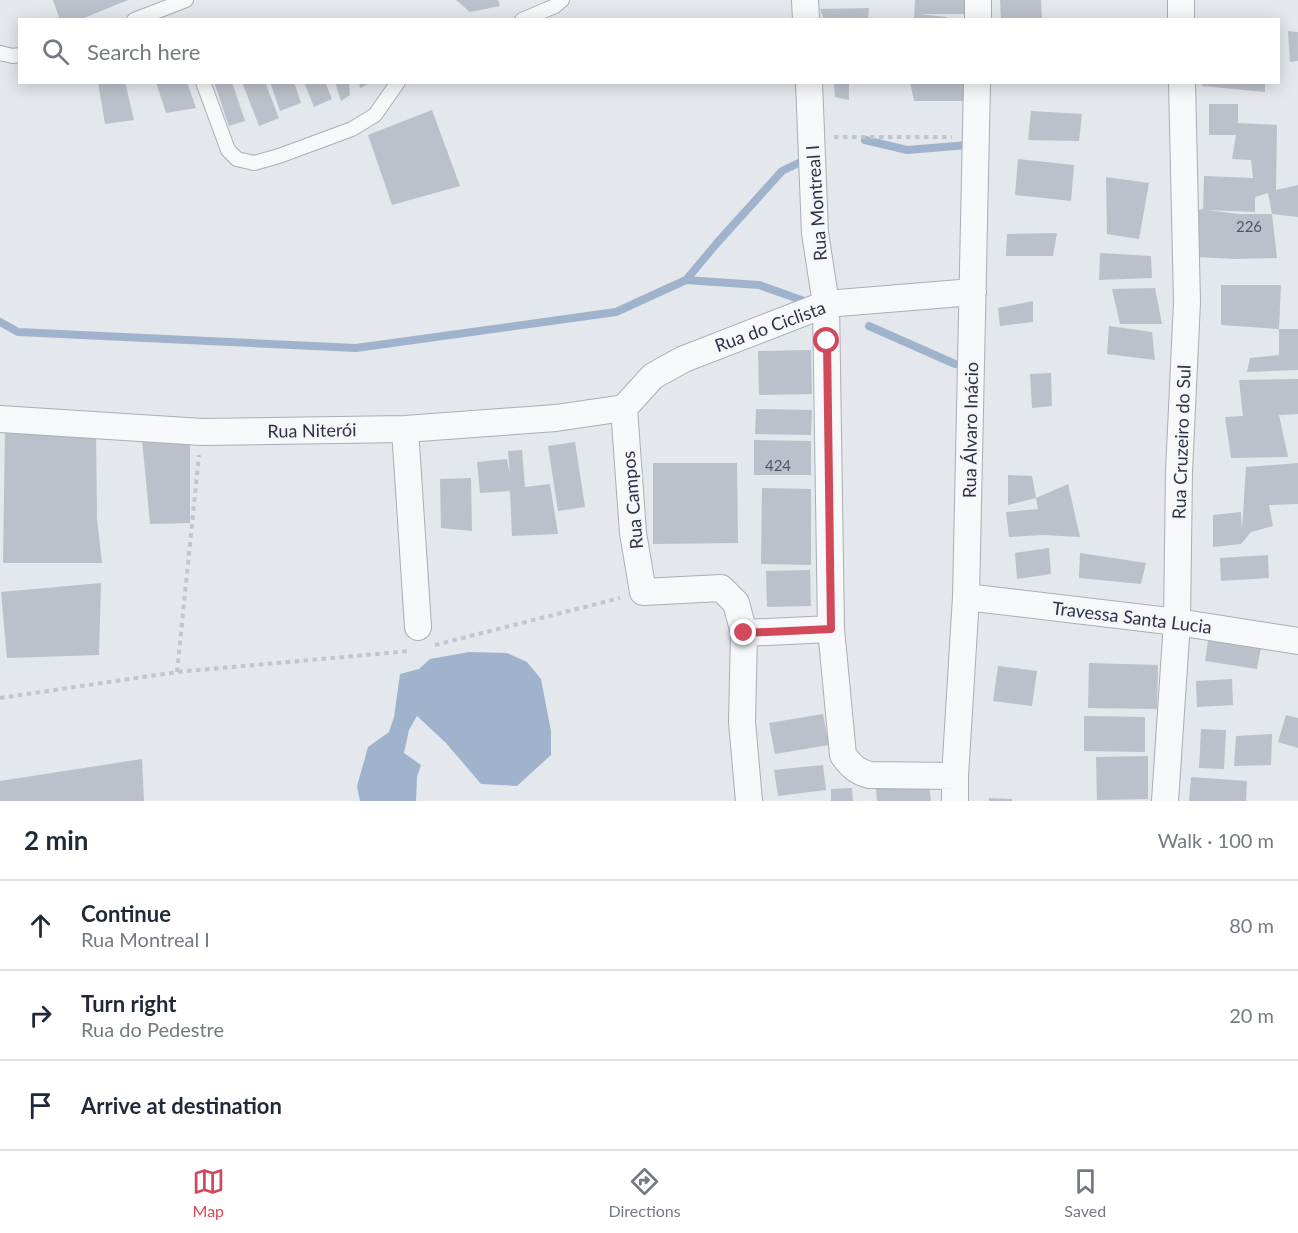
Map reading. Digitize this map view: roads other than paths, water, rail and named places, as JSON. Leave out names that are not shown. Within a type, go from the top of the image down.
[{"type":"street","points":[[805,0],[806,18]]},
{"type":"street","points":[[978,0],[978,18]]},
{"type":"street","points":[[1181,0],[1181,18]]},
{"type":"street","name":"Rua Montreal I","points":[[809,84],[815,233],[826,304],[831,629],[843,755],[859,772],[955,789]]},
{"type":"street","name":"Rua Álvaro Inácio","points":[[955,789],[966,597],[977,84]]},
{"type":"street","name":"Rua Cruzeiro do Sul","points":[[1165,801],[1177,622],[1179,471],[1186,302],[1182,84]]},
{"type":"street","name":"Rua do Ciclista","points":[[624,408],[653,376],[684,359],[826,304],[973,292]]},
{"type":"street","name":"Rua Niterói","points":[[0,419],[202,432],[405,429],[556,418],[624,408]]},
{"type":"street","name":"Rua Campos","points":[[624,408],[633,533],[643,592],[721,588],[736,603],[744,633]]},
{"type":"street","points":[[405,429],[423,640]]},
{"type":"street","name":"Travessa Santa Lucia","points":[[966,597],[1177,622],[1298,640]]},
{"type":"street","points":[[749,801],[742,722],[744,633],[831,629]]},
{"type":"lane","points":[[139,18],[186,0]]},
{"type":"lane","points":[[527,18],[555,6],[562,0]]},
{"type":"lane","points":[[173,5],[177,18]]},
{"type":"lane","points":[[0,53],[18,55]]},
{"type":"lane","points":[[203,84],[228,150],[237,159],[254,163],[352,129],[375,115],[397,84]]},
{"type":"water","points":[[469,652],[507,653],[527,662],[541,679],[551,731],[551,755],[517,786],[481,784],[446,743],[417,716],[409,730],[404,753],[421,765],[417,777],[416,801],[360,801],[357,786],[368,747],[389,732],[394,717],[400,674],[419,669],[430,659]]},
{"type":"waterway","points":[[865,140],[907,150],[968,145]]},
{"type":"waterway","points":[[0,322],[18,332],[356,348],[616,312],[686,280],[782,171],[805,160]]},
{"type":"waterway","points":[[686,280],[759,285],[804,301]]},
{"type":"waterway","points":[[869,326],[955,364]]}]
